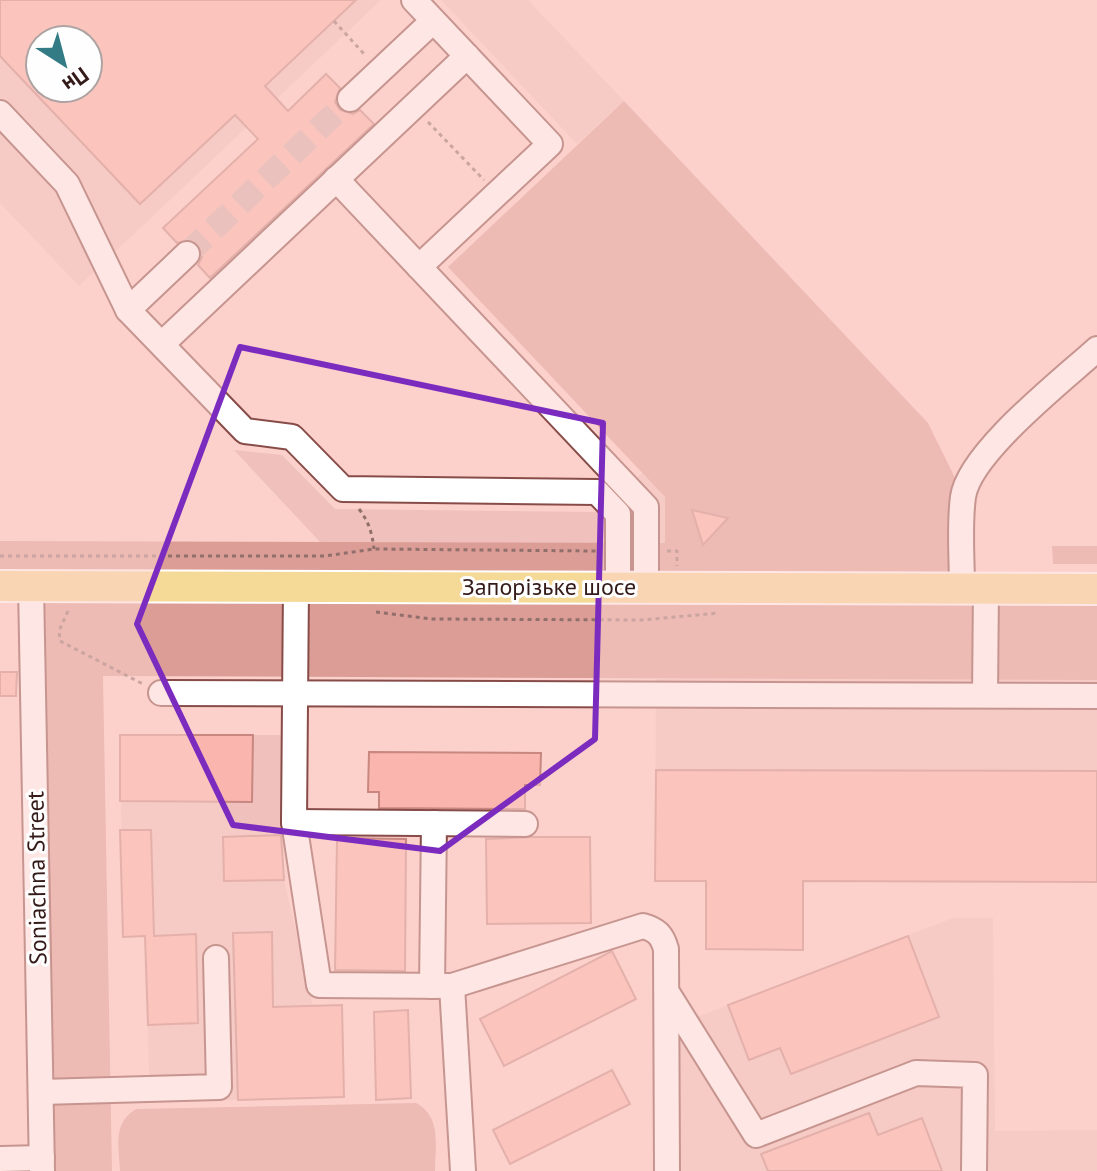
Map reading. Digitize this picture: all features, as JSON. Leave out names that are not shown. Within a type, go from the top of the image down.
[{"type":"main road","name":"Запорізьке шосе","points":[[0,586],[1097,589]]},
{"type":"street","points":[[414,0],[550,144],[419,267]]},
{"type":"street","points":[[350,99],[433,21]]},
{"type":"street","points":[[162,344],[467,56]]},
{"type":"street","points":[[0,113],[67,184],[128,310],[245,431],[292,437],[343,489],[597,492],[616,474]]},
{"type":"street","points":[[336,179],[646,507],[632,587]]},
{"type":"street","points":[[128,310],[187,254]]},
{"type":"street","points":[[985,695],[963,494],[975,467],[995,443],[1097,349]]},
{"type":"street","points":[[597,492],[618,514],[632,587]]},
{"type":"street","name":"Soniachna Street","points":[[31,586],[42,1165]]},
{"type":"street","points":[[296,586],[294,822],[319,985],[442,986],[643,926],[655,929],[663,938],[666,949],[667,1171]]},
{"type":"street","points":[[161,693],[1097,696]]},
{"type":"street","points":[[294,822],[525,824]]},
{"type":"street","points":[[434,823],[442,986],[463,1171]]},
{"type":"street","points":[[41,1092],[219,1087],[216,958]]},
{"type":"street","points":[[667,992],[756,1135],[916,1073],[975,1075],[974,1171]]},
{"type":"street","points":[[0,1159],[42,1165]]},
{"type":"path","points":[[343,489],[366,518],[374,549]]},
{"type":"path","points":[[0,556],[325,556],[374,549],[601,551]]},
{"type":"path","points":[[68,611],[59,631],[60,641],[161,693]]},
{"type":"path","points":[[373,612],[432,619],[675,618]]},
{"type":"highlighted area","points":[[240,347],[603,423],[595,739],[440,851],[233,825],[137,624]]},
{"type":"shaded area","points":[[0,0],[381,0],[79,286],[0,203]]},
{"type":"shaded area","points":[[441,0],[528,0],[624,101],[577,144]]},
{"type":"shaded area","points":[[624,101],[928,423],[963,494],[962,573],[0,573],[0,541],[665,543],[665,497],[448,267]]},
{"type":"shaded area","points":[[234,450],[282,455],[335,509],[601,512],[642,473],[665,497],[665,544],[320,542]]},
{"type":"shaded area","points":[[1052,546],[1097,546],[1097,564],[1053,564]]},
{"type":"shaded area","points":[[41,598],[1097,600],[1097,680],[103,676],[112,1171],[51,1171]]},
{"type":"shaded area","points":[[656,679],[1097,680],[1097,882],[655,881]]},
{"type":"shaded area","points":[[120,735],[283,735],[284,880],[313,1006],[342,1005],[344,1097],[150,1102],[145,936],[123,937]]},
{"type":"shaded area","points":[[953,918],[993,918],[995,1131],[1097,1130],[1097,1171],[680,1171],[679,1024]]},
{"type":"shaded area","points":[[416,1103],[430,1116],[433,1124],[435,1171],[120,1171],[120,1129],[128,1115],[136,1109]]},
{"type":"building","points":[[0,0],[356,0],[265,86],[288,111],[326,74],[340,88],[335,102],[340,110],[353,114],[360,110],[374,124],[210,278],[198,265],[202,257],[198,244],[190,240],[177,243],[163,228],[258,139],[235,115],[140,204],[45,104],[104,104],[104,24],[24,24],[24,81],[0,56]]},
{"type":"building","points":[[692,510],[728,518],[703,545]]},
{"type":"building","points":[[0,672],[17,672],[16,696],[0,696]]},
{"type":"building","points":[[120,735],[253,735],[252,802],[120,801]]},
{"type":"building","points":[[369,752],[541,753],[540,785],[525,785],[525,809],[379,808],[379,792],[368,792]]},
{"type":"building","points":[[656,770],[1097,771],[1097,882],[803,881],[803,950],[706,949],[706,881],[655,881]]},
{"type":"building","points":[[120,830],[151,830],[154,936],[196,934],[198,1023],[148,1025],[145,936],[123,937]]},
{"type":"building","points":[[281,835],[284,880],[224,881],[223,837]]},
{"type":"building","points":[[590,837],[591,923],[487,924],[486,839]]},
{"type":"building","points":[[337,838],[406,839],[405,971],[335,970]]},
{"type":"building","points":[[272,932],[273,1007],[342,1005],[344,1097],[238,1100],[233,933]]},
{"type":"building","points":[[908,936],[939,1017],[791,1074],[780,1048],[749,1060],[728,1005]]},
{"type":"building","points":[[612,951],[636,999],[504,1066],[480,1019]]},
{"type":"building","points":[[408,1010],[411,1098],[376,1100],[374,1012]]},
{"type":"building","points":[[612,1070],[630,1104],[510,1164],[493,1130]]},
{"type":"building","points":[[869,1113],[878,1135],[922,1118],[942,1171],[768,1171],[761,1154]]},
{"type":"tunnel","points":[[187,254],[350,99]]}]
